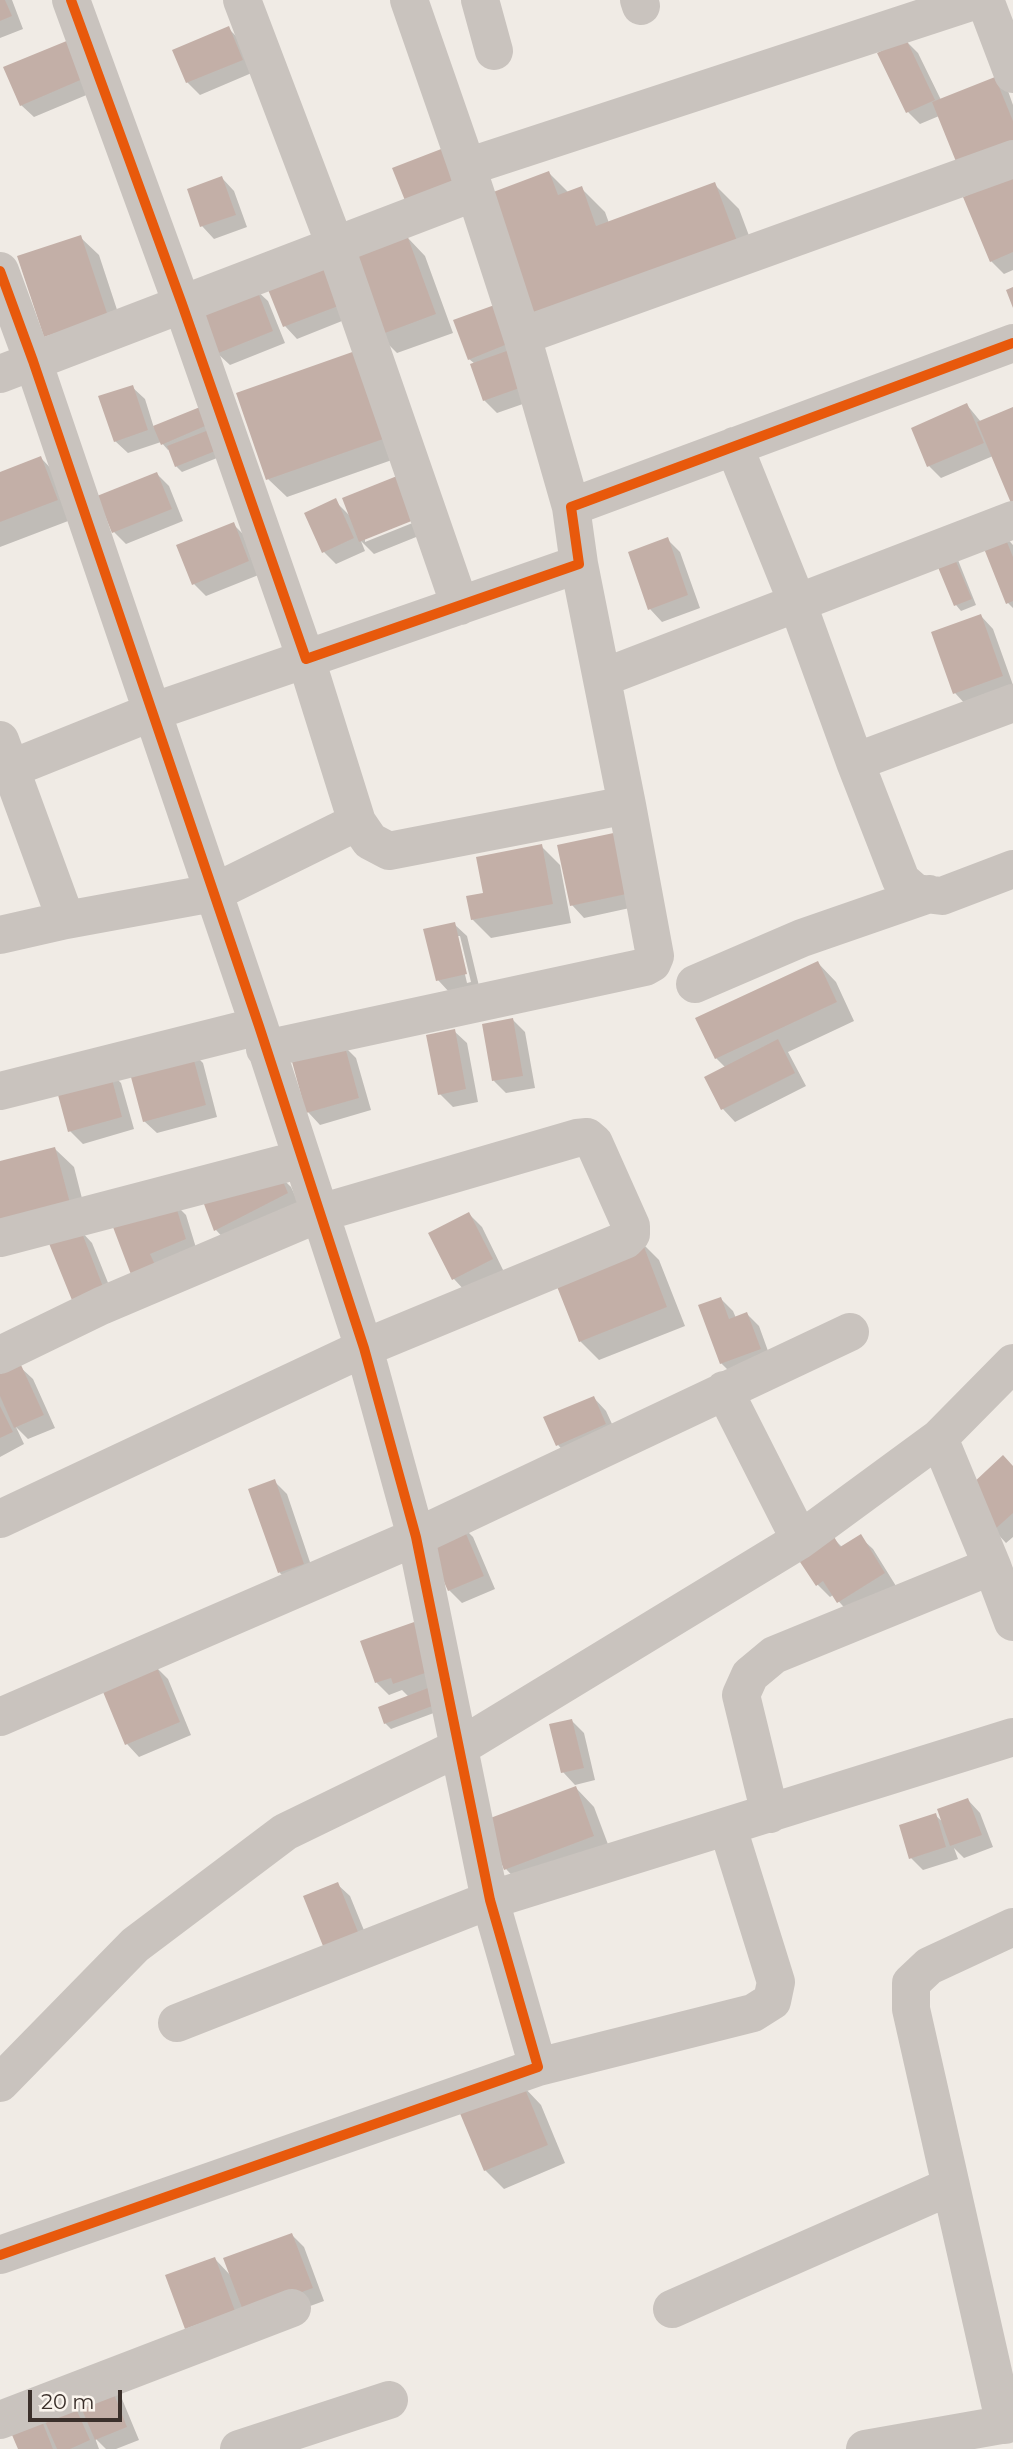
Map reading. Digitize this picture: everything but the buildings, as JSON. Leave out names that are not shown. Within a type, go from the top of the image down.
[{"type":"street","points":[[71,0],[306,659],[357,822],[370,841],[389,851],[627,805]]},
{"type":"street","points":[[242,0],[335,245],[460,606]]},
{"type":"street","points":[[0,1091],[262,1037],[645,967],[652,963],[655,956],[579,564],[571,507],[522,336],[409,0]]},
{"type":"street","points":[[480,0],[494,51]]},
{"type":"street","points":[[16,367],[335,245],[471,180],[976,0]]},
{"type":"street","points":[[985,0],[1013,74]]},
{"type":"street","points":[[522,336],[1013,159]]},
{"type":"street","points":[[0,271],[16,367],[152,712],[364,1348],[416,1537],[491,1900],[538,2067]]},
{"type":"street","points":[[571,507],[1013,343]]},
{"type":"street","points":[[734,446],[797,601],[901,880],[916,893],[942,895],[1013,869]]},
{"type":"street","points":[[601,678],[1013,520]]},
{"type":"street","points":[[66,920],[4,760],[152,712],[579,564]]},
{"type":"street","points":[[855,762],[1013,703]]},
{"type":"street","points":[[0,935],[213,893],[357,822]]},
{"type":"street","points":[[695,984],[802,938],[929,894]]},
{"type":"street","points":[[0,1354],[101,1306],[320,1213],[577,1138],[587,1137],[594,1143],[631,1226],[631,1234],[625,1240],[364,1348],[0,1519]]},
{"type":"street","points":[[0,1238],[302,1159]]},
{"type":"street","points":[[0,1717],[416,1537],[850,1332]]},
{"type":"street","points":[[0,2083],[135,1945],[285,1832],[458,1748],[800,1540],[939,1438],[1013,1363]]},
{"type":"street","points":[[724,1390],[800,1540]]},
{"type":"street","points":[[939,1438],[1013,1622]]},
{"type":"street","points":[[770,1814],[741,1695],[750,1675],[774,1655],[992,1566]]},
{"type":"street","points":[[177,2023],[491,1900],[1013,1737]]},
{"type":"street","points":[[0,2255],[538,2067],[752,2013],[772,2001],[776,1982],[728,1828]]},
{"type":"street","points":[[865,2449],[1009,2424],[911,2009],[912,1983],[929,1966],[1013,1927]]},
{"type":"street","points":[[672,2309],[951,2186]]},
{"type":"street","points":[[0,2420],[292,2308]]},
{"type":"street","points":[[239,2449],[389,2400]]},
{"type":"cycle path","points":[[71,0],[182,304],[306,659],[579,564],[571,507],[1013,343]]},
{"type":"cycle path","points":[[0,271],[259,1026],[364,1348],[416,1537],[490,1900],[538,2067],[0,2255]]}]
